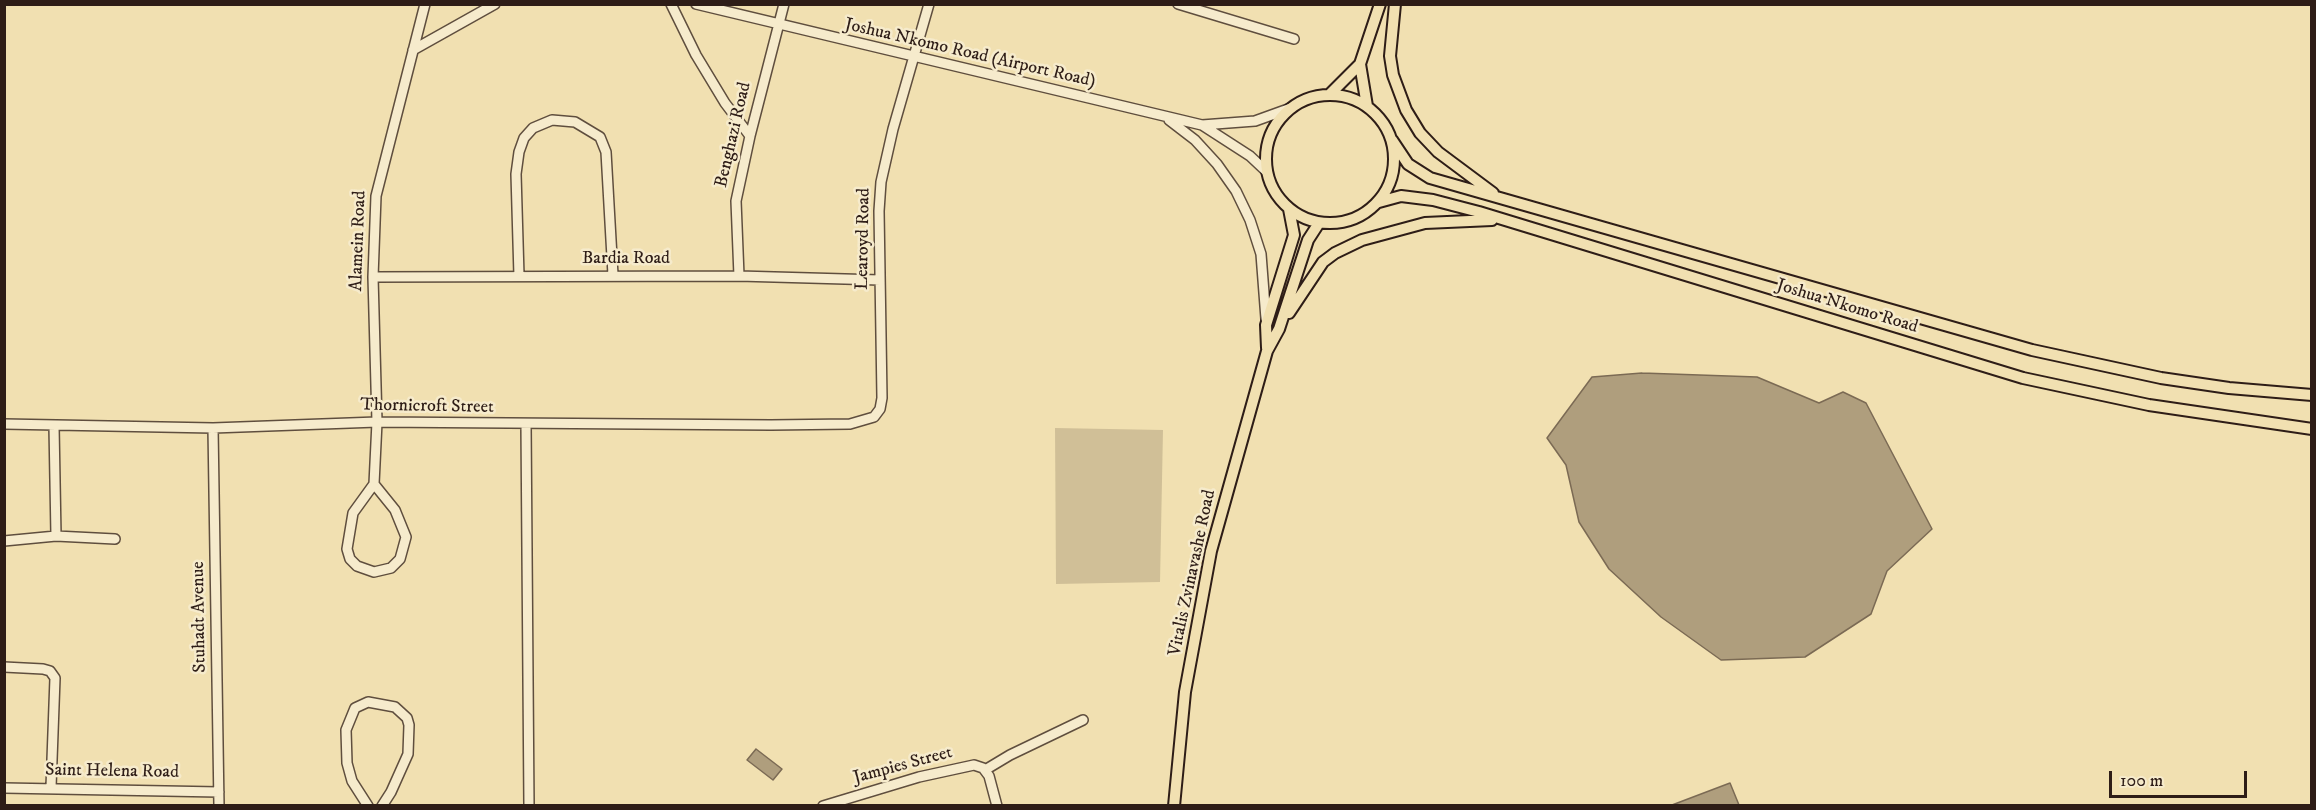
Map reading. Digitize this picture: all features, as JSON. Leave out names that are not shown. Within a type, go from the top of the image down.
[{"type":"main road","points":[[1329,95],[1360,64],[1380,4]]},
{"type":"main road","points":[[1395,4],[1390,56],[1398,93],[1406,110],[1420,133],[1438,152],[1500,198]]},
{"type":"main road","points":[[1360,64],[1367,106]]},
{"type":"main road","points":[[1329,95],[1348,98],[1367,106],[1377,115],[1392,140],[1393,173],[1388,188],[1366,213],[1352,220],[1319,223],[1303,218],[1289,209],[1275,192],[1267,172],[1266,154],[1270,137],[1279,121],[1292,108],[1309,99],[1329,95]]},
{"type":"main road","name":"Joshua Nkomo Road","points":[[1392,140],[1416,171],[1430,178],[2032,350],[2161,378],[2229,388],[2312,395]]},
{"type":"main road","name":"Joshua Nkomo Road","points":[[1378,202],[1401,196],[1433,200],[2023,378],[2149,405],[2312,429]]},
{"type":"main road","name":"Vitalis Zvinavashe Road","points":[[1267,351],[1266,325],[1294,235],[1289,209]]},
{"type":"main road","points":[[1279,329],[1313,274],[1323,262],[1344,248],[1384,232],[1425,223],[1504,220]]},
{"type":"main road","name":"Vitalis Zvinavashe Road","points":[[1174,806],[1185,692],[1211,551],[1267,351],[1279,329],[1308,240],[1319,223]]},
{"type":"street","name":"Alamein Road","points":[[374,484],[377,422],[373,277],[378,181],[425,4]]},
{"type":"street","points":[[413,51],[495,4]]},
{"type":"street","points":[[671,4],[696,55],[725,103],[750,136]]},
{"type":"street","name":"Joshua Nkomo Road (Airport Road)","points":[[696,4],[1202,126]]},
{"type":"street","name":"Benghazi Road","points":[[739,276],[736,201],[784,4]]},
{"type":"street","name":"Learoyd Road","points":[[850,424],[874,417],[880,409],[881,182],[929,4]]},
{"type":"street","points":[[1178,4],[1294,39]]},
{"type":"street","points":[[1202,126],[1255,121],[1292,108]]},
{"type":"street","points":[[1166,118],[1196,140],[1236,190],[1250,220],[1261,254],[1266,325]]},
{"type":"street","points":[[519,276],[516,174],[519,152],[524,138],[533,128],[552,120],[575,122],[600,137],[606,152],[613,275]]},
{"type":"street","points":[[1202,126],[1243,151],[1267,172]]},
{"type":"street","name":"Bardia Road","points":[[373,277],[613,275],[880,280]]},
{"type":"street","name":"Thornicroft Street","points":[[4,424],[213,428],[377,422],[850,424]]},
{"type":"street","points":[[526,424],[530,806]]},
{"type":"street","points":[[54,426],[56,536]]},
{"type":"street","name":"Stuhadt Avenue","points":[[213,428],[219,806]]},
{"type":"street","points":[[374,484],[395,510],[406,537],[399,559],[391,568],[374,572],[357,566],[350,559],[347,549],[353,513],[374,484]]},
{"type":"street","points":[[4,541],[56,536],[115,539]]},
{"type":"street","points":[[4,668],[43,669],[50,671],[55,678],[51,787]]},
{"type":"street","points":[[368,806],[352,781],[347,763],[346,730],[355,708],[368,702],[395,707],[407,718],[410,725],[408,754],[382,806]]},
{"type":"street","points":[[997,806],[987,773],[1010,755],[1083,720]]},
{"type":"street","name":"Jampies Street","points":[[822,806],[919,777],[974,765],[987,773]]},
{"type":"street","name":"Saint Helena Road","points":[[4,788],[51,787],[219,792]]},
{"type":"shaded area","points":[[1642,373],[1757,377],[1819,403],[1843,392],[1866,403],[1932,529],[1887,571],[1871,614],[1805,657],[1721,660],[1661,617],[1609,569],[1579,522],[1566,465],[1547,438],[1592,377]]},
{"type":"shaded area","points":[[1055,428],[1163,430],[1160,582],[1056,584]]},
{"type":"shaded area","points":[[756,749],[782,769],[773,780],[747,760]]},
{"type":"shaded area","points":[[1730,783],[1739,805],[1672,805]]}]
